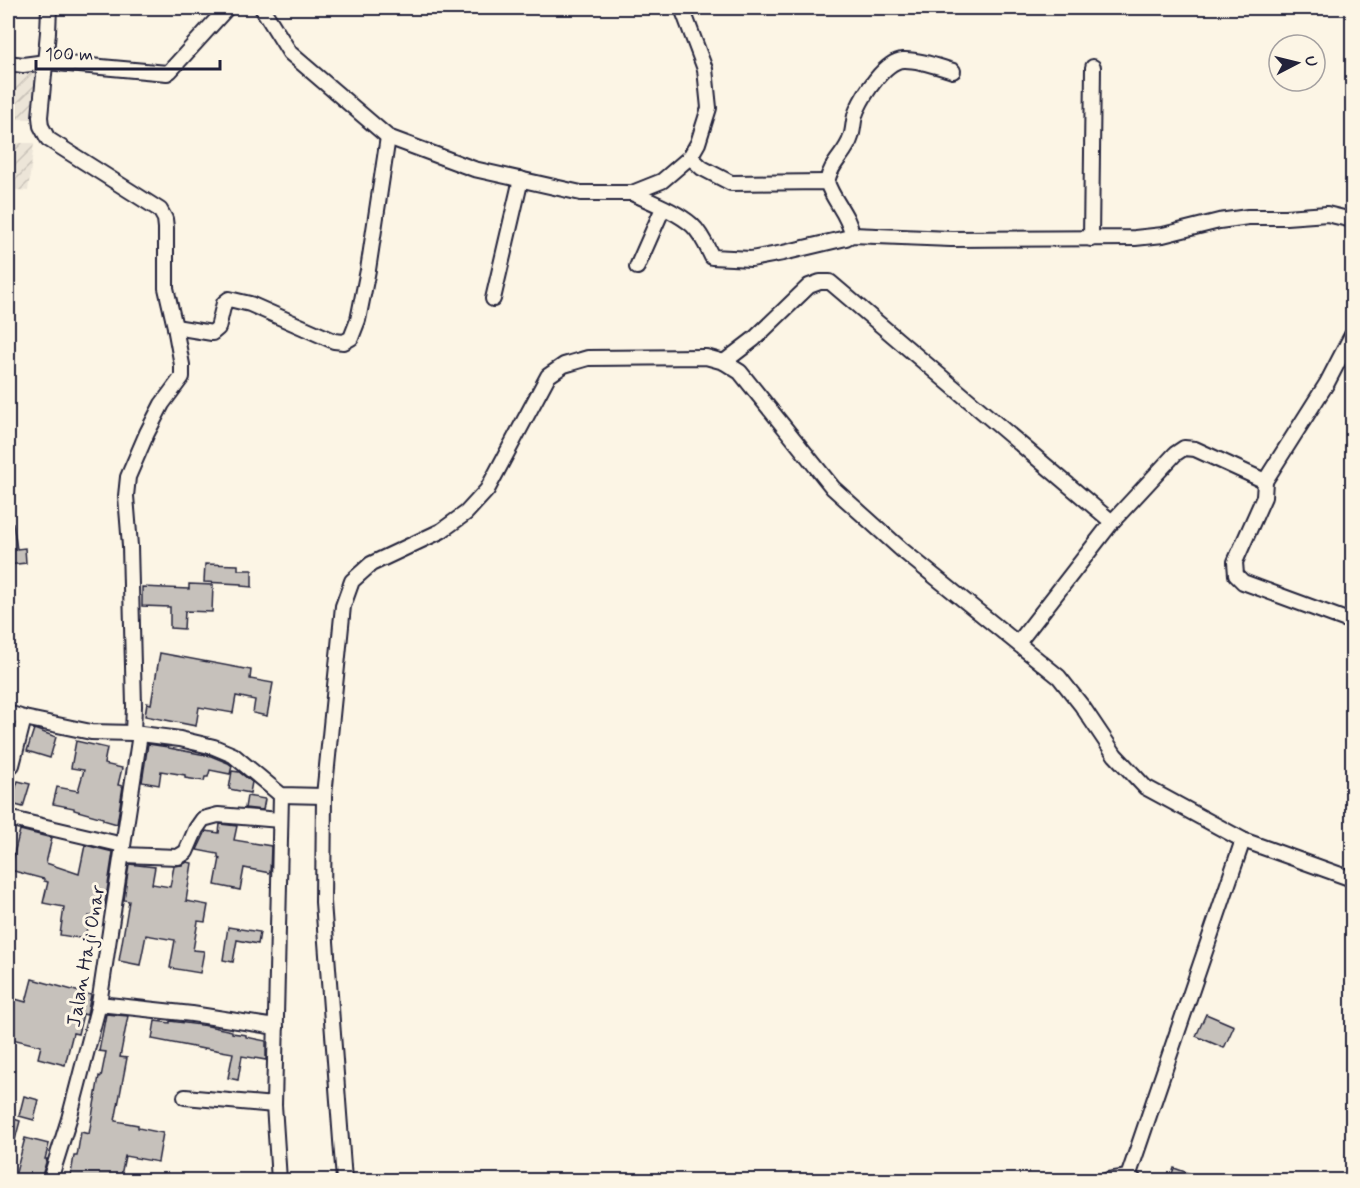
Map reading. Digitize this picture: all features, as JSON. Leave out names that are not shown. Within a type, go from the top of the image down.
[{"type":"street","name":"Jalan Haji Onar","points":[[49,8],[41,126],[48,139],[160,210],[165,219],[166,288],[182,365],[182,377],[162,404],[128,477],[126,496],[136,734],[123,850],[99,1004],[69,1119],[50,1180]]},
{"type":"street","points":[[8,63],[23,65],[46,62],[167,74],[227,8]]},
{"type":"street","points":[[261,8],[290,53],[388,137],[474,169],[581,193],[632,193],[662,181],[690,158],[698,143],[709,108],[705,69],[682,8]]},
{"type":"street","points":[[852,235],[850,224],[829,190],[827,182],[829,172],[851,138],[856,111],[881,72],[895,62],[913,60],[953,71]]},
{"type":"street","points":[[1091,239],[1093,67]]},
{"type":"street","points":[[175,327],[212,333],[218,328],[224,303],[229,298],[250,304],[333,341],[344,342],[351,338],[358,320],[368,270],[388,137]]},
{"type":"street","points":[[690,158],[702,168],[731,183],[827,182]]},
{"type":"street","points":[[493,299],[521,179]]},
{"type":"street","points":[[632,193],[692,225],[712,257],[751,259],[783,254],[852,235],[951,239],[1135,238],[1163,235],[1219,221],[1248,217],[1327,214],[1353,220]]},
{"type":"street","points":[[637,267],[663,208]]},
{"type":"street","points":[[724,362],[754,339],[809,286],[820,282],[830,282],[1112,522]]},
{"type":"street","points":[[1349,621],[1243,582],[1236,575],[1235,562],[1264,497],[1265,481],[1327,383],[1353,335]]},
{"type":"street","points":[[344,1180],[323,902],[324,796],[343,606],[352,581],[371,564],[441,531],[466,513],[487,490],[548,376],[564,365],[588,358],[706,357],[724,362],[740,372],[832,488],[902,550],[1059,677],[1115,755],[1145,787],[1243,840],[1353,879]]},
{"type":"street","points":[[1018,643],[1112,522],[1175,454],[1184,448],[1195,449],[1265,481]]},
{"type":"street","points":[[8,712],[24,718],[91,732],[180,739],[214,747],[233,755],[281,795],[324,796]]},
{"type":"street","points":[[12,765],[24,718]]},
{"type":"street","points":[[279,1180],[274,1105],[281,795]]},
{"type":"street","points":[[12,819],[123,850],[178,857],[186,852],[203,819],[218,815],[280,820]]},
{"type":"street","points":[[1108,1180],[1131,1179],[1243,840]]},
{"type":"street","points":[[99,1004],[192,1014],[276,1027]]},
{"type":"street","points":[[185,1096],[274,1105]]},
{"type":"shaded area","points":[[8,68],[39,73],[36,119],[9,119],[8,143]]},
{"type":"shaded area","points":[[8,143],[34,143],[28,191],[8,189]]},
{"type":"building","points":[[13,523],[17,549],[25,548],[26,563],[8,565],[8,524]]},
{"type":"building","points":[[205,564],[238,565],[238,570],[252,570],[252,587],[241,586],[241,584],[204,582]]},
{"type":"building","points":[[189,584],[213,585],[212,612],[185,611],[184,629],[170,628],[170,607],[142,606],[142,587],[189,589]]},
{"type":"building","points":[[160,653],[251,670],[250,679],[273,683],[267,716],[253,713],[255,700],[236,696],[233,713],[199,707],[196,726],[145,716],[147,703],[151,704]]},
{"type":"building","points":[[34,729],[56,737],[50,758],[27,751]]},
{"type":"building","points":[[76,741],[107,748],[104,764],[122,768],[118,785],[123,786],[117,824],[74,810],[74,808],[53,804],[57,787],[78,791],[84,770],[71,768]]},
{"type":"building","points":[[148,744],[211,756],[232,766],[230,774],[210,770],[204,781],[161,771],[159,785],[142,782]]},
{"type":"building","points":[[232,771],[239,772],[252,782],[250,793],[229,789]]},
{"type":"building","points":[[18,781],[30,784],[23,807],[8,803],[8,792],[14,793]]},
{"type":"building","points":[[247,796],[265,799],[263,810],[245,808]]},
{"type":"building","points":[[220,824],[237,826],[234,840],[271,846],[270,873],[244,868],[240,890],[215,885],[220,858],[218,854],[197,850],[206,831],[219,833]]},
{"type":"building","points":[[20,830],[52,838],[46,863],[79,874],[85,845],[113,852],[105,904],[101,904],[100,916],[89,916],[85,939],[60,935],[64,907],[43,903],[48,882],[10,870]]},
{"type":"building","points":[[187,862],[192,863],[186,901],[208,905],[205,922],[198,921],[193,950],[204,951],[200,973],[170,968],[175,940],[146,935],[140,965],[119,961],[129,901],[124,900],[129,864],[155,867],[152,884],[170,887],[174,866]]},
{"type":"building","points":[[228,927],[260,932],[258,944],[237,940],[233,962],[223,960]]},
{"type":"building","points":[[32,979],[91,995],[87,1015],[83,1014],[78,1034],[73,1033],[65,1065],[38,1058],[41,1046],[8,1038],[8,997],[26,1002]]},
{"type":"building","points":[[106,1014],[128,1016],[120,1057],[127,1058],[115,1121],[163,1133],[158,1162],[125,1156],[120,1180],[70,1180],[81,1132],[89,1134],[99,1076],[101,1077],[106,1052],[99,1051]]},
{"type":"building","points":[[1206,1014],[1234,1026],[1224,1048],[1196,1036]]},
{"type":"building","points":[[155,1021],[208,1026],[266,1041],[266,1060],[242,1056],[238,1080],[228,1078],[233,1053],[152,1039]]},
{"type":"building","points":[[24,1096],[39,1100],[34,1120],[19,1116]]},
{"type":"building","points":[[8,1117],[20,1121],[11,1155],[8,1155]]},
{"type":"building","points":[[25,1138],[49,1144],[41,1179],[28,1176],[27,1180],[14,1180]]},
{"type":"building","points":[[1174,1168],[1205,1179],[1170,1180]]}]
